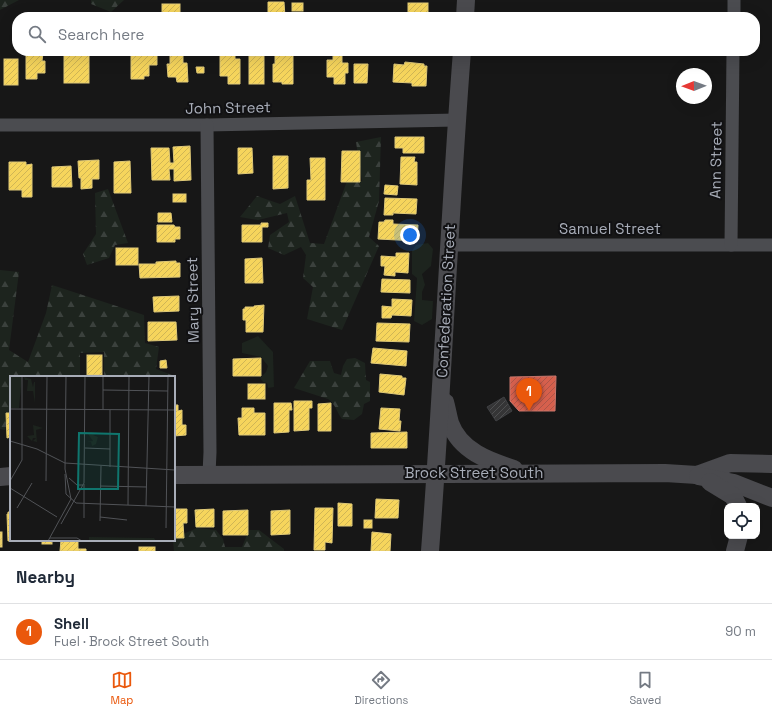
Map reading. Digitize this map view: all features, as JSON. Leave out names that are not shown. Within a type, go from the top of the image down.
[{"type":"main road","points":[[465,12],[466,0]]},
{"type":"main road","name":"Confederation Street","points":[[430,551],[436,473],[448,244],[462,56]]},
{"type":"main road","points":[[441,375],[450,423],[462,444],[470,450],[494,462],[528,474]]},
{"type":"main road","name":"Brock Street South","points":[[175,475],[665,473],[697,475],[730,463],[772,464]]},
{"type":"main road","points":[[697,475],[734,483],[772,498]]},
{"type":"main road","points":[[697,475],[726,491],[732,496],[736,503]]},
{"type":"main road","points":[[0,477],[10,476]]},
{"type":"main road","points":[[735,551],[738,539]]},
{"type":"street","points":[[734,0],[734,12]]},
{"type":"street","name":"Ann Street","points":[[731,245],[734,56]]},
{"type":"street","name":"John Street","points":[[0,125],[207,125],[457,120]]},
{"type":"street","name":"Mary Street","points":[[207,125],[209,474]]},
{"type":"street","name":"Samuel Street","points":[[448,244],[772,244]]},
{"type":"green space","points":[[0,0],[19,0],[0,10]]},
{"type":"green space","points":[[91,0],[124,0],[111,12],[91,4]]},
{"type":"green space","points":[[381,137],[379,201],[369,237],[379,246],[342,330],[307,319],[313,287],[303,278],[306,255],[301,247],[284,255],[268,248],[270,235],[289,222],[287,213],[258,220],[240,217],[257,196],[280,204],[295,196],[310,243],[324,244],[347,181],[362,181],[356,142]]},
{"type":"green space","points":[[108,189],[128,243],[115,245],[109,258],[87,265],[83,254],[96,234],[95,193]]},
{"type":"green space","points":[[428,243],[433,249],[431,266],[422,274],[425,285],[422,292],[422,300],[433,301],[432,319],[422,325],[414,321],[417,278],[412,274],[412,251],[416,245]]},
{"type":"green space","points":[[0,270],[19,272],[9,350],[28,362],[46,313],[52,285],[144,315],[145,343],[159,347],[156,369],[172,376],[104,376],[104,352],[80,353],[80,376],[10,376],[10,414],[5,430],[0,429]]},
{"type":"green space","points":[[258,336],[273,352],[274,387],[268,388],[267,383],[263,382],[260,378],[266,372],[268,366],[261,357],[242,353],[242,343]]},
{"type":"green space","points":[[355,358],[365,363],[366,380],[370,382],[370,401],[364,404],[362,414],[354,420],[342,419],[328,399],[294,388],[310,361],[330,361],[334,373],[341,375],[343,366],[347,359]]},
{"type":"green space","points":[[197,528],[216,530],[223,539],[225,547],[242,547],[249,530],[259,530],[284,549],[284,551],[174,551],[173,541],[175,541],[175,538]]},
{"type":"building: Homes","points":[[268,2],[284,2],[285,12],[268,12]]},
{"type":"building: Homes","points":[[292,3],[303,3],[303,11],[292,11]]},
{"type":"building: Homes","points":[[408,3],[428,3],[428,12],[408,12]]},
{"type":"building: Homes","points":[[162,4],[180,4],[180,12],[162,12]]},
{"type":"building: Homes","points":[[26,56],[43,56],[42,61],[45,61],[45,73],[37,73],[37,79],[26,79]]},
{"type":"building: Homes","points":[[64,56],[89,56],[89,83],[64,83]]},
{"type":"building: Homes","points":[[131,56],[157,56],[157,65],[149,65],[149,76],[144,76],[144,79],[131,79]]},
{"type":"building: Homes","points":[[170,56],[183,56],[183,63],[187,63],[188,82],[177,82],[176,77],[168,77],[167,64],[170,64]]},
{"type":"building: Homes","points":[[220,56],[235,56],[235,59],[240,59],[240,84],[228,84],[228,76],[220,76]]},
{"type":"building: Homes","points":[[249,56],[264,56],[264,84],[249,84]]},
{"type":"building: Homes","points":[[275,56],[293,56],[293,84],[273,82],[273,64],[275,64]]},
{"type":"building: Homes","points":[[333,56],[342,56],[342,63],[348,63],[348,73],[345,73],[345,84],[334,84],[334,77],[327,77],[327,60],[333,60]]},
{"type":"building: Homes","points":[[4,59],[18,59],[18,85],[4,85]]},
{"type":"building: Homes","points":[[405,62],[424,64],[424,66],[427,66],[426,86],[412,86],[412,83],[393,82],[394,64],[404,65]]},
{"type":"building: Homes","points":[[354,64],[368,64],[367,83],[354,83]]},
{"type":"building: Homes","points":[[196,67],[204,67],[204,73],[197,73]]},
{"type":"building: Homes","points":[[395,137],[424,137],[424,153],[403,153],[403,148],[395,148]]},
{"type":"building: Homes","points":[[190,146],[191,180],[174,181],[174,169],[169,169],[170,180],[152,180],[151,148],[169,148],[170,163],[174,163],[173,147]]},
{"type":"building: Homes","points":[[238,148],[252,148],[253,173],[238,174]]},
{"type":"building: Homes","points":[[342,151],[360,151],[360,182],[341,182]]},
{"type":"building: Homes","points":[[273,156],[288,156],[288,188],[273,189]]},
{"type":"building: Homes","points":[[401,157],[415,157],[414,162],[417,162],[417,185],[400,184]]},
{"type":"building: Homes","points":[[310,158],[325,158],[325,200],[307,200],[307,180],[311,180]]},
{"type":"building: Homes","points":[[99,160],[99,179],[92,179],[92,188],[81,189],[78,161]]},
{"type":"building: Homes","points":[[130,161],[131,193],[114,193],[114,162]]},
{"type":"building: Homes","points":[[9,162],[26,162],[26,165],[32,164],[32,197],[22,197],[22,190],[9,190]]},
{"type":"building: Homes","points":[[71,166],[72,187],[52,187],[52,167]]},
{"type":"building: Homes","points":[[385,185],[398,186],[397,195],[384,194]]},
{"type":"building: Homes","points":[[173,194],[186,194],[186,202],[173,202]]},
{"type":"building: Homes","points":[[385,198],[417,199],[416,214],[393,213],[393,215],[384,215]]},
{"type":"building: Homes","points":[[158,213],[171,213],[172,222],[158,222]]},
{"type":"building: Homes","points":[[385,220],[393,220],[393,224],[418,225],[417,241],[378,239],[379,222],[384,222]]},
{"type":"building: Homes","points":[[261,223],[268,223],[268,227],[262,227],[262,242],[242,242],[242,225],[261,225]]},
{"type":"building: Homes","points":[[157,225],[174,225],[175,227],[180,227],[180,239],[175,239],[175,242],[157,242]]},
{"type":"building: Homes","points":[[116,248],[138,248],[138,265],[116,265]]},
{"type":"building: Homes","points":[[396,253],[409,253],[408,273],[395,272],[395,276],[384,275],[385,266],[381,266],[381,256],[396,257]]},
{"type":"building: Homes","points":[[262,258],[263,283],[245,283],[245,259]]},
{"type":"building: Homes","points":[[176,261],[176,263],[180,263],[180,277],[140,278],[139,264],[156,264],[156,262]]},
{"type":"building: Homes","points":[[382,279],[410,280],[410,293],[381,292]]},
{"type":"building: Homes","points":[[179,296],[179,311],[154,312],[153,297]]},
{"type":"building: Homes","points":[[392,299],[412,300],[411,316],[392,315],[391,318],[382,318],[382,306],[392,307]]},
{"type":"building: Homes","points":[[264,305],[263,332],[246,332],[246,320],[243,320],[243,309],[245,309],[245,307]]},
{"type":"building: Homes","points":[[148,322],[176,322],[177,340],[148,341]]},
{"type":"building: Homes","points":[[377,323],[410,324],[409,342],[376,341]]},
{"type":"building: Homes","points":[[373,348],[407,351],[406,366],[371,363]]},
{"type":"building: Homes","points":[[87,355],[102,355],[102,375],[87,375]]},
{"type":"building: Homes","points":[[261,358],[261,376],[233,376],[233,359]]},
{"type":"building: Homes","points":[[166,360],[167,368],[160,368],[160,361]]},
{"type":"building: Homes","points":[[380,374],[402,376],[402,378],[406,378],[404,395],[379,392]]},
{"type":"building: Homes","points":[[248,384],[265,384],[265,399],[248,399]]},
{"type":"building: Homes","points":[[294,401],[312,401],[312,408],[309,408],[309,430],[294,431]]},
{"type":"building: Homes","points":[[274,403],[291,403],[292,410],[289,410],[289,432],[274,433]]},
{"type":"building: Homes","points":[[331,403],[331,431],[318,431],[318,404]]},
{"type":"building: Homes","points":[[175,405],[178,405],[178,411],[182,410],[182,425],[186,425],[186,435],[175,436]]},
{"type":"building: Homes","points":[[242,408],[254,408],[254,413],[265,413],[265,435],[239,435],[238,418],[242,418]]},
{"type":"building: Homes","points":[[381,408],[400,409],[400,431],[379,429]]},
{"type":"building: Homes","points":[[6,413],[10,413],[10,437],[7,438]]},
{"type":"building: Homes","points":[[407,432],[407,448],[371,448],[371,433]]},
{"type":"building: Homes","points":[[376,499],[399,500],[398,518],[375,518]]},
{"type":"building: Homes","points":[[338,503],[352,504],[352,526],[338,526]]},
{"type":"building: Homes","points":[[315,508],[333,508],[332,543],[325,542],[325,550],[314,550]]},
{"type":"building: Homes","points":[[175,509],[187,509],[187,523],[183,523],[184,538],[175,538]]},
{"type":"building: Homes","points":[[214,509],[214,527],[196,527],[195,510]]},
{"type":"building: Homes","points":[[248,510],[248,535],[223,535],[223,511]]},
{"type":"building: Homes","points":[[290,510],[290,534],[271,535],[271,511]]},
{"type":"building: Homes","points":[[8,512],[10,512],[10,541],[8,541],[7,514]]},
{"type":"building: Homes","points":[[364,520],[372,520],[372,528],[364,528]]},
{"type":"building: Homes","points":[[0,532],[2,532],[2,547],[0,547]]},
{"type":"building: Homes","points":[[372,532],[391,534],[390,551],[371,551]]},
{"type":"building: Homes","points":[[42,541],[52,541],[52,544],[42,544]]},
{"type":"building: Homes","points":[[61,541],[78,541],[78,549],[86,549],[86,551],[60,551]]},
{"type":"building: Homes","points":[[139,547],[155,547],[155,551],[139,551]]},
{"type":"building: Shops","points":[[556,376],[555,411],[519,411],[510,401],[510,377]]},
{"type":"building: Other","points":[[504,397],[512,411],[496,421],[487,407]]},
{"type":"place","name":"Shell","points":[[529,411]]}]
